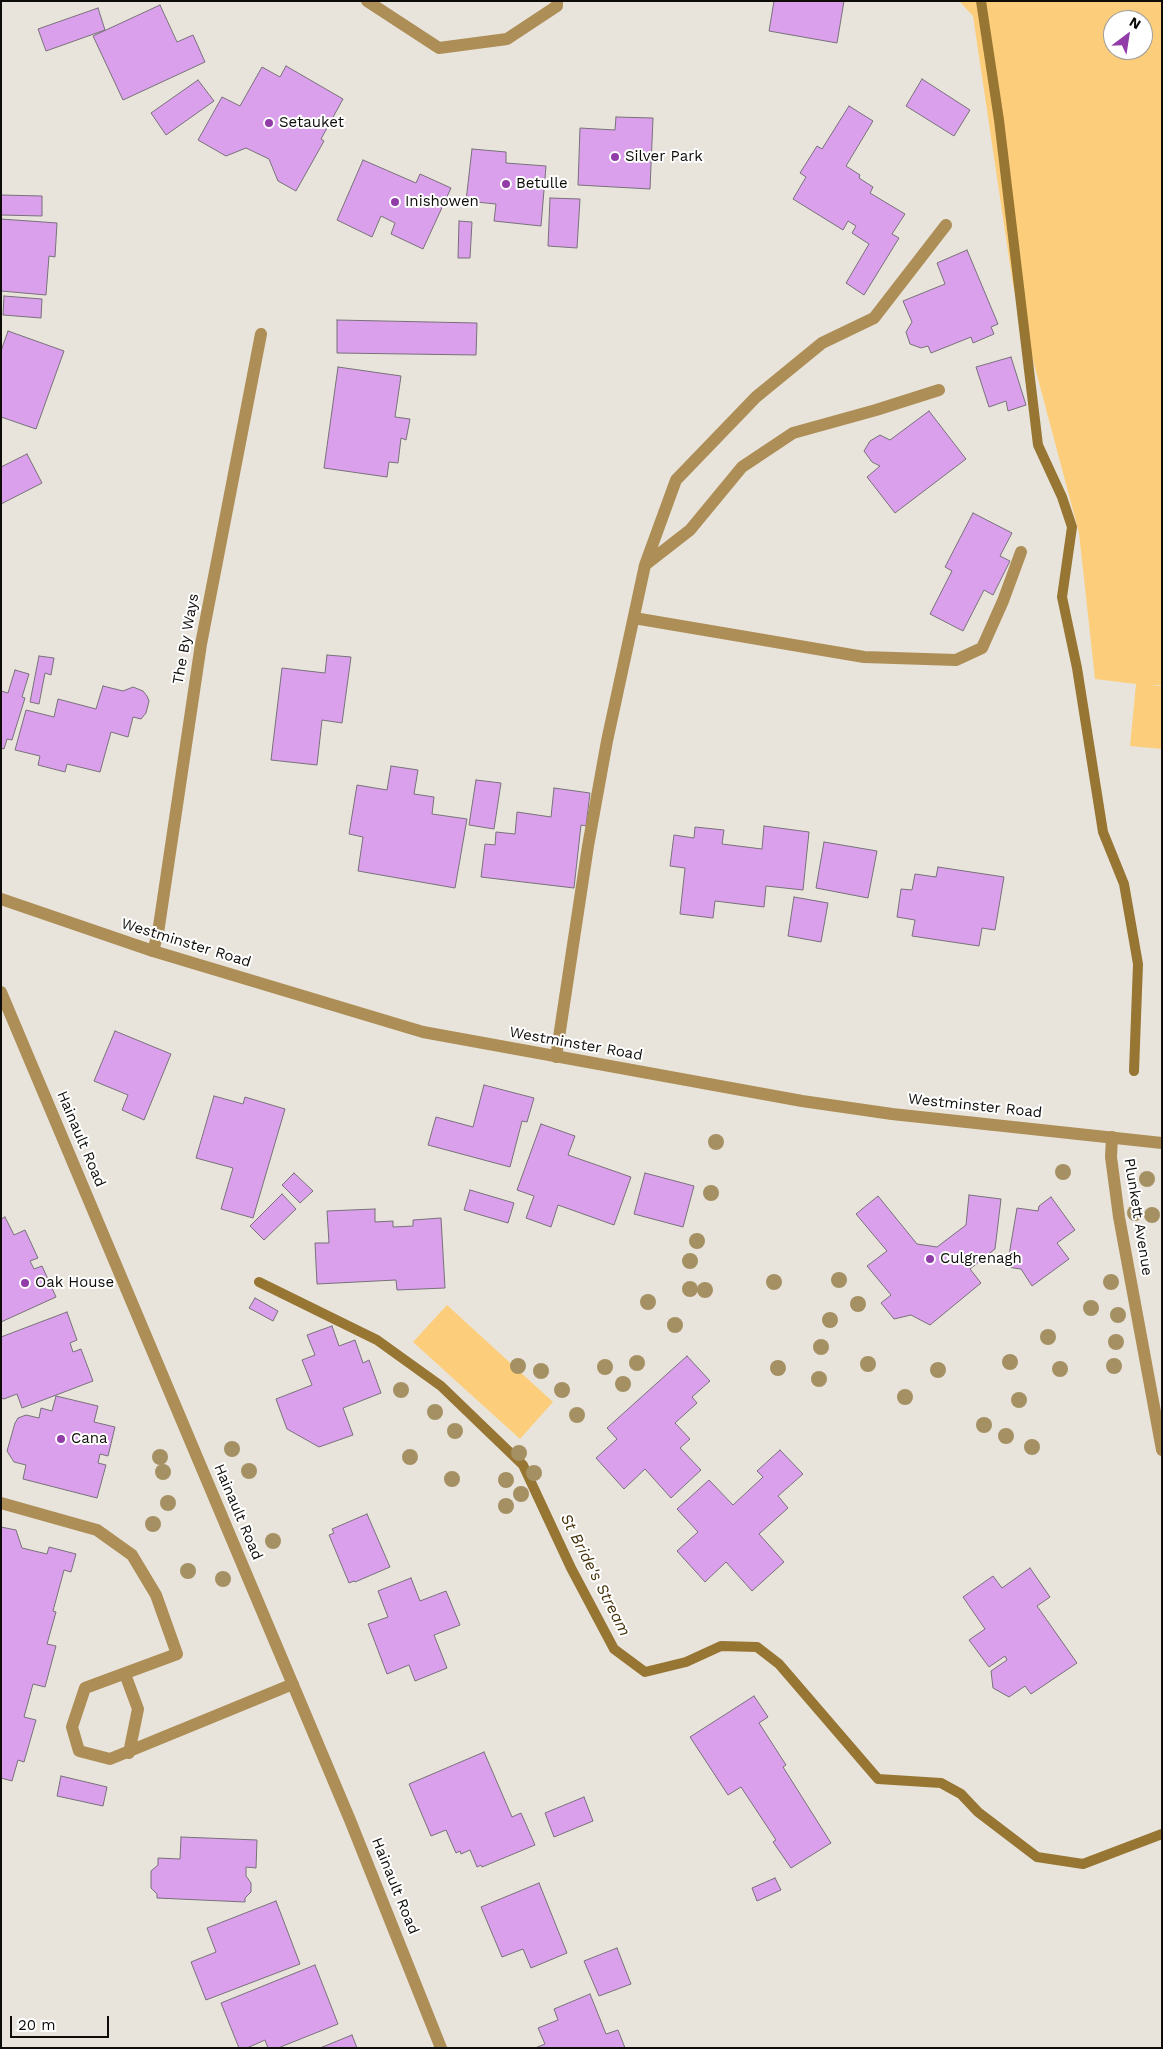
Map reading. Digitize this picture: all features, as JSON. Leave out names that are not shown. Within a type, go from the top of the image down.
[{"type":"street","points":[[367,1],[439,48],[507,40],[557,6],[557,1]]},
{"type":"street","points":[[556,1057],[588,846],[607,742],[645,565],[676,480],[756,397],[822,343],[874,318],[946,225]]},
{"type":"street","name":"The By Ways","points":[[153,951],[158,933],[201,644],[261,334]]},
{"type":"street","points":[[645,565],[690,530],[742,467],[793,433],[939,390]]},
{"type":"street","points":[[634,618],[864,657],[956,660],[982,648],[1003,601],[1021,552]]},
{"type":"street","name":"Westminster Road","points":[[1,899],[153,951],[423,1032],[802,1101],[892,1114],[1162,1143]]},
{"type":"street","name":"Hainault Road","points":[[1,992],[350,1820],[441,2048]]},
{"type":"street","name":"Plunkett Avenue","points":[[1112,1137],[1111,1157],[1119,1217],[1162,1450]]},
{"type":"street","points":[[1,1503],[96,1530],[132,1555],[156,1595],[177,1654],[85,1688],[72,1727],[79,1751],[110,1759],[129,1753],[293,1684]]},
{"type":"street","points":[[125,1674],[138,1709],[129,1753]]},
{"type":"shaded area","points":[[959,1],[1162,1],[1162,685],[1149,685],[1162,686],[1162,749],[1130,746],[1136,684],[1095,679],[1079,533],[1013,285],[973,16]]},
{"type":"shaded area","points":[[447,1305],[553,1402],[520,1439],[413,1342]]},
{"type":"building","points":[[774,1],[844,1],[837,43],[769,31]]},
{"type":"building","points":[[160,5],[177,42],[193,35],[205,62],[123,100],[93,36]]},
{"type":"building","points":[[98,8],[105,30],[46,51],[38,29]]},
{"type":"building","name":"Setauket","points":[[286,66],[343,99],[321,139],[324,141],[296,191],[278,181],[269,159],[246,148],[226,156],[198,140],[222,97],[240,106],[262,67],[280,77]]},
{"type":"building","points":[[922,79],[970,110],[954,136],[906,106]]},
{"type":"building","points":[[198,80],[214,101],[166,135],[151,113]]},
{"type":"building","points":[[849,106],[873,121],[846,166],[873,187],[870,193],[905,214],[892,234],[899,238],[864,295],[846,283],[869,244],[852,233],[856,226],[848,221],[843,230],[793,199],[806,177],[800,173],[817,146],[822,149]]},
{"type":"building","name":"Silver Park","points":[[616,117],[653,118],[650,189],[578,185],[580,128],[615,130]]},
{"type":"building","name":"Betulle","points":[[472,149],[506,152],[506,163],[546,166],[541,226],[494,221],[496,204],[466,201]]},
{"type":"building","name":"Inishowen","points":[[363,160],[416,183],[420,174],[451,188],[423,249],[391,234],[395,223],[381,216],[372,237],[337,220]]},
{"type":"building","points":[[1,195],[42,196],[42,216],[1,215]]},
{"type":"building","points":[[550,198],[580,199],[577,248],[548,246]]},
{"type":"building","points":[[1,219],[57,223],[55,257],[49,256],[46,295],[1,291]]},
{"type":"building","points":[[459,221],[472,222],[470,258],[458,258]]},
{"type":"building","points":[[967,250],[998,324],[991,327],[994,334],[973,343],[971,337],[931,353],[928,346],[921,348],[910,344],[906,332],[912,322],[903,301],[945,284],[937,263]]},
{"type":"building","points":[[4,296],[42,299],[41,318],[3,315]]},
{"type":"building","points":[[337,320],[477,323],[476,355],[337,353]]},
{"type":"building","points":[[8,331],[64,351],[36,429],[1,417],[1,351]]},
{"type":"building","points":[[1011,357],[1026,405],[1008,411],[1006,401],[989,407],[976,367]]},
{"type":"building","points":[[338,367],[401,376],[395,417],[410,419],[406,440],[401,438],[398,463],[389,462],[387,477],[324,468]]},
{"type":"building","points":[[929,411],[966,459],[895,513],[867,477],[880,466],[872,462],[864,451],[870,441],[880,435],[890,440]]},
{"type":"building","points":[[27,454],[42,483],[1,504],[1,467]]},
{"type":"building","points":[[973,513],[1012,533],[1000,556],[1010,561],[993,595],[984,590],[963,631],[930,614],[952,571],[945,567]]},
{"type":"building","points":[[327,655],[351,657],[342,723],[322,720],[317,765],[271,760],[282,668],[325,673]]},
{"type":"building","points":[[39,656],[54,658],[51,675],[45,673],[39,704],[30,702]]},
{"type":"building","points":[[15,670],[29,674],[22,697],[25,698],[12,740],[7,739],[4,749],[1,748],[1,691],[8,693]]},
{"type":"building","points":[[103,686],[123,691],[133,687],[143,691],[149,701],[146,713],[141,719],[133,717],[128,737],[111,732],[100,772],[67,764],[65,772],[38,765],[40,756],[15,750],[26,710],[54,717],[58,699],[96,709]]},
{"type":"building","points":[[391,766],[418,770],[414,794],[434,797],[432,814],[467,819],[455,888],[358,871],[363,837],[349,834],[357,785],[387,790]]},
{"type":"building","points":[[476,780],[501,783],[494,829],[469,825]]},
{"type":"building","points":[[554,788],[590,793],[586,826],[581,825],[574,888],[481,877],[485,844],[495,845],[496,832],[515,834],[517,812],[551,817]]},
{"type":"building","points":[[764,826],[809,832],[803,890],[766,886],[764,907],[715,901],[713,918],[680,914],[685,868],[670,866],[674,835],[694,838],[695,827],[724,830],[722,844],[762,849]]},
{"type":"building","points":[[824,842],[877,851],[868,898],[816,888]]},
{"type":"building","points":[[938,867],[1004,877],[995,930],[982,928],[979,946],[912,936],[915,920],[897,917],[901,889],[912,890],[915,874],[936,877]]},
{"type":"building","points":[[794,897],[828,903],[821,942],[788,936]]},
{"type":"building","points":[[115,1031],[171,1054],[144,1120],[122,1110],[128,1095],[94,1081]]},
{"type":"building","points":[[484,1085],[534,1098],[527,1122],[522,1121],[510,1167],[428,1145],[436,1117],[473,1127]]},
{"type":"building","points":[[214,1096],[243,1104],[245,1097],[285,1109],[253,1218],[221,1209],[233,1168],[196,1158]]},
{"type":"building","points":[[541,1124],[575,1136],[568,1155],[631,1177],[614,1225],[558,1205],[551,1227],[526,1218],[534,1196],[517,1190]]},
{"type":"building","points":[[294,1173],[313,1191],[300,1203],[282,1185]]},
{"type":"building","points":[[645,1173],[694,1186],[683,1227],[634,1214]]},
{"type":"building","points":[[470,1190],[514,1203],[508,1223],[464,1210]]},
{"type":"building","points":[[282,1194],[296,1209],[264,1240],[250,1226]]},
{"type":"building","name":"Culgrenagh","points":[[969,1195],[1001,1199],[995,1249],[970,1269],[981,1283],[930,1325],[911,1315],[894,1319],[881,1303],[891,1295],[867,1266],[887,1251],[856,1214],[878,1196],[917,1244],[937,1247],[966,1225]]},
{"type":"building","points":[[1051,1197],[1075,1230],[1057,1243],[1069,1259],[1032,1286],[1021,1269],[1007,1267],[1017,1208],[1038,1211],[1039,1206]]},
{"type":"building","points":[[375,1209],[375,1222],[393,1221],[393,1227],[413,1226],[413,1220],[441,1218],[445,1288],[397,1290],[396,1280],[317,1284],[315,1243],[329,1243],[327,1211]]},
{"type":"building","name":"Oak House","points":[[5,1217],[14,1235],[25,1230],[38,1258],[30,1261],[34,1269],[42,1266],[56,1297],[1,1322],[1,1219]]},
{"type":"building","points":[[255,1298],[278,1311],[273,1321],[249,1308]]},
{"type":"building","points":[[67,1312],[77,1340],[70,1343],[73,1352],[81,1349],[93,1381],[22,1408],[17,1394],[4,1399],[1,1398],[1,1337]]},
{"type":"building","points":[[332,1326],[339,1346],[355,1340],[363,1363],[369,1360],[381,1393],[343,1408],[353,1435],[319,1447],[287,1429],[276,1399],[312,1385],[302,1360],[315,1355],[307,1335]]},
{"type":"building","points":[[687,1356],[710,1381],[692,1397],[697,1403],[675,1423],[690,1439],[680,1448],[701,1470],[671,1498],[645,1469],[624,1489],[596,1458],[617,1439],[607,1428]]},
{"type":"building","name":"Cana","points":[[56,1396],[98,1406],[94,1422],[115,1427],[108,1456],[100,1454],[98,1463],[106,1465],[97,1498],[23,1479],[26,1465],[14,1462],[7,1451],[18,1418],[26,1415],[39,1418],[41,1408],[52,1411]]},
{"type":"building","points":[[780,1450],[803,1474],[778,1496],[788,1508],[759,1534],[784,1562],[752,1591],[726,1562],[705,1582],[677,1551],[698,1532],[677,1509],[709,1480],[733,1505],[763,1477],[757,1471]]},
{"type":"building","points":[[367,1514],[390,1567],[349,1583],[329,1535],[334,1533],[332,1529]]},
{"type":"building","points":[[1,1527],[16,1530],[22,1548],[47,1554],[49,1547],[76,1554],[71,1572],[64,1570],[53,1611],[56,1612],[47,1644],[56,1646],[45,1687],[33,1684],[24,1717],[36,1720],[24,1762],[18,1760],[12,1781],[1,1778]]},
{"type":"building","points":[[1030,1568],[1050,1597],[1037,1606],[1077,1663],[1031,1694],[1025,1686],[1009,1697],[993,1688],[991,1671],[1007,1660],[1005,1656],[989,1667],[969,1640],[985,1629],[963,1597],[993,1576],[1002,1588]]},
{"type":"building","points":[[411,1578],[420,1601],[446,1591],[460,1625],[434,1635],[447,1668],[415,1681],[409,1665],[387,1674],[368,1624],[388,1617],[378,1591]]},
{"type":"building","points":[[754,1696],[768,1717],[759,1723],[786,1765],[783,1767],[831,1843],[791,1868],[773,1842],[776,1840],[741,1787],[728,1795],[690,1737]]},
{"type":"building","points":[[484,1752],[512,1817],[521,1813],[535,1845],[482,1867],[481,1865],[477,1867],[470,1850],[461,1854],[460,1851],[456,1853],[446,1830],[431,1836],[409,1784]]},
{"type":"building","points":[[61,1776],[107,1787],[103,1806],[57,1796]]},
{"type":"building","points":[[584,1797],[593,1821],[554,1837],[545,1813]]},
{"type":"building","points":[[181,1837],[257,1840],[256,1868],[246,1867],[246,1876],[251,1883],[251,1892],[245,1898],[245,1902],[157,1898],[157,1894],[151,1888],[151,1871],[158,1865],[158,1858],[180,1859]]},
{"type":"building","points":[[775,1878],[781,1890],[757,1901],[752,1888]]},
{"type":"building","points":[[539,1883],[567,1953],[531,1968],[523,1949],[502,1957],[481,1907]]},
{"type":"building","points":[[276,1901],[300,1964],[206,2000],[191,1962],[216,1952],[207,1928]]},
{"type":"building","points":[[617,1948],[631,1984],[599,1996],[584,1961]]},
{"type":"building","points":[[315,1965],[338,2024],[278,2048],[268,2048],[265,2040],[247,2048],[239,2048],[221,2003]]},
{"type":"building","points":[[590,1994],[606,2034],[618,2030],[625,2048],[535,2048],[545,2044],[538,2028],[558,2020],[554,2009]]},
{"type":"building","points":[[352,2035],[357,2048],[320,2048]]},
{"type":"waterway","points":[[981,1],[999,120],[1038,445],[1062,497],[1072,527],[1062,597],[1077,668],[1103,832],[1124,884],[1138,964],[1134,1071]]},
{"type":"waterway","name":"St Bride's Stream","points":[[259,1282],[377,1340],[441,1386],[523,1465],[571,1568],[614,1649],[645,1672],[686,1662],[721,1646],[757,1647],[779,1664],[878,1779],[941,1783],[961,1794],[978,1812],[1037,1857],[1083,1864],[1162,1834]]},
{"type":"place","name":"Setauket","points":[[269,123]]},
{"type":"place","name":"Silver Park","points":[[615,157]]},
{"type":"place","name":"Betulle","points":[[506,184]]},
{"type":"place","name":"Inishowen","points":[[395,202]]},
{"type":"place","name":"Culgrenagh","points":[[930,1259]]},
{"type":"place","name":"Oak House","points":[[25,1283]]},
{"type":"place","name":"Cana","points":[[61,1439]]}]
